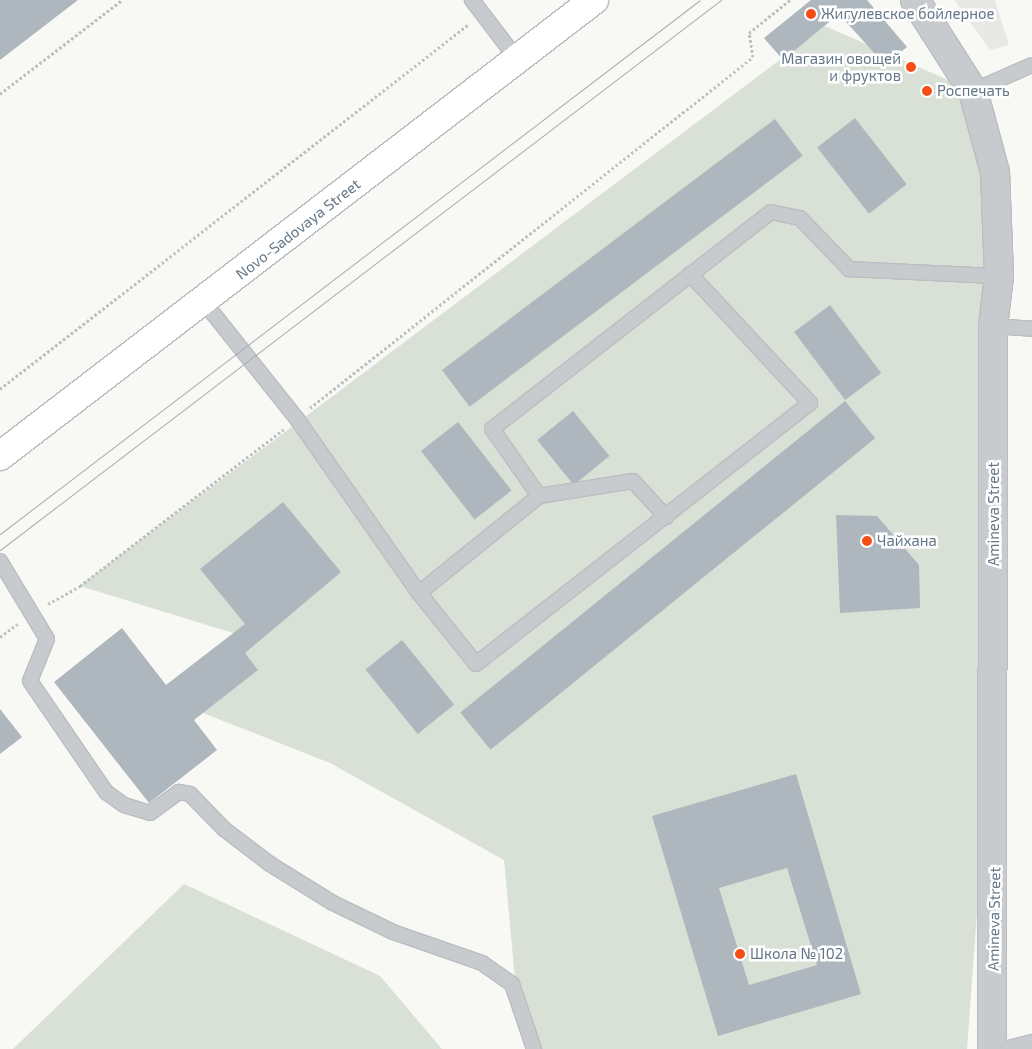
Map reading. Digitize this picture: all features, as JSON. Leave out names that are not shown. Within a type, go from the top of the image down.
[{"type":"main road","name":"Novo-Sadovaya Street","points":[[0,456],[204,302],[594,0]]},
{"type":"street","name":"Amineva Street","points":[[915,0],[973,91],[995,172],[999,276],[993,326],[992,1049]]},
{"type":"lane","points":[[472,0],[517,59]]},
{"type":"lane","points":[[973,91],[1032,66]]},
{"type":"lane","points":[[540,496],[492,429],[771,212],[800,218],[849,269],[999,276]]},
{"type":"lane","points":[[204,302],[297,418],[419,593],[476,664],[810,403],[690,274]]},
{"type":"lane","points":[[993,326],[1032,329]]},
{"type":"lane","points":[[419,593],[540,496],[633,481],[666,517]]},
{"type":"lane","points":[[0,561],[47,639],[30,681],[106,792],[124,805],[150,813],[179,792],[190,794],[224,829],[270,864],[333,902],[393,932],[482,963],[512,984],[534,1049]]},
{"type":"lane","points":[[1004,1049],[1032,1042]]},
{"type":"path","points":[[0,94],[122,0]]},
{"type":"path","points":[[80,586],[297,418],[753,57],[749,33],[790,0]]},
{"type":"path","points":[[0,389],[482,12]]},
{"type":"shaded area","points":[[954,0],[995,0],[1009,45],[990,50]]},
{"type":"shaded area","points":[[825,26],[973,91],[995,172],[994,680],[967,1049],[534,1049],[517,1001],[504,860],[330,763],[203,713],[233,633],[80,586]]},
{"type":"shaded area","points":[[184,884],[380,976],[442,1049],[13,1049]]},
{"type":"building","points":[[0,0],[78,0],[0,60]]},
{"type":"building","points":[[811,0],[867,0],[907,47],[885,65],[839,14],[783,60],[764,38]]},
{"type":"building","points":[[855,118],[907,184],[869,214],[817,148]]},
{"type":"building","points":[[775,119],[803,156],[470,407],[442,370]]},
{"type":"building","points":[[830,305],[881,373],[845,400],[794,332]]},
{"type":"building","points":[[845,401],[875,438],[491,750],[460,713]]},
{"type":"building","points":[[573,411],[610,456],[574,485],[537,440]]},
{"type":"building","points":[[458,422],[512,491],[475,519],[421,451]]},
{"type":"building","points":[[283,502],[341,572],[245,653],[258,670],[194,720],[217,750],[149,803],[54,682],[122,628],[166,685],[245,624],[200,569]]},
{"type":"building","name":"Чайхана","points":[[836,515],[877,516],[919,565],[920,608],[840,613]]},
{"type":"building","points":[[402,640],[454,705],[418,734],[365,670]]},
{"type":"building","points":[[0,709],[22,737],[0,754]]},
{"type":"building","points":[[796,774],[861,994],[718,1036],[652,816]],"holes":[[[787,868],[817,965],[749,985],[719,888]]]},
{"type":"tram line","points":[[0,534],[700,0]]},
{"type":"tram line","points":[[0,550],[721,0]]},
{"type":"place","name":"Жигулевское бойлерное","points":[[811,14]]},
{"type":"place","name":"Магазин овощей и фруктов","points":[[911,67]]},
{"type":"place","name":"Роспечать","points":[[927,91]]},
{"type":"place","name":"Чайхана","points":[[867,541]]},
{"type":"place","name":"Школа № 102","points":[[740,954]]}]
